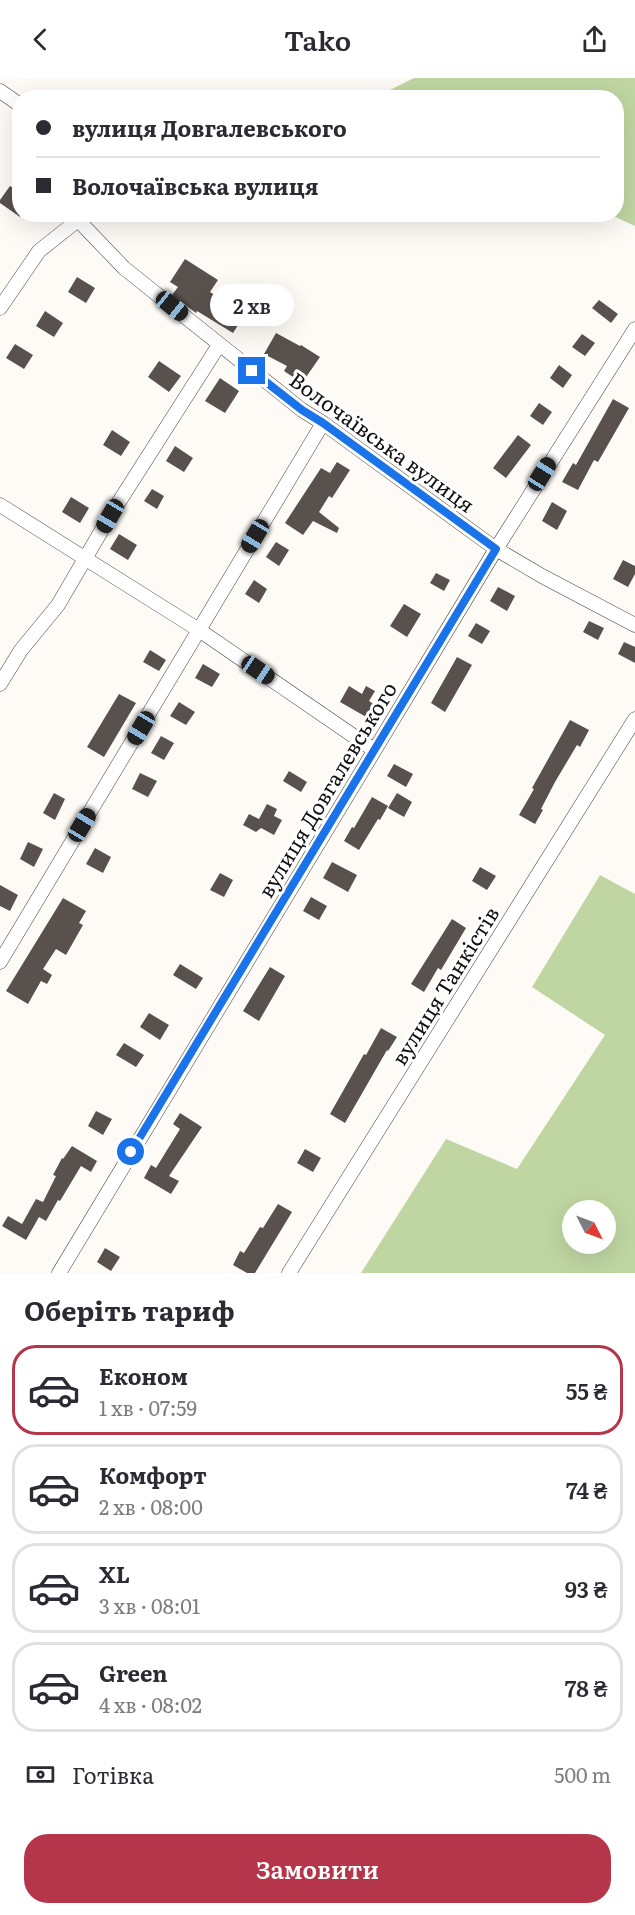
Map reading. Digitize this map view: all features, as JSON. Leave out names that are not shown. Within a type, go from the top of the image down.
[{"type":"street","points":[[0,308],[39,251],[74,222]]},
{"type":"street","name":"Волочаївська вулиця","points":[[84,222],[124,268],[302,410],[496,549],[635,626]]},
{"type":"street","name":"вулиця Довгалевського","points":[[59,1273],[496,549],[635,329]]},
{"type":"street","points":[[0,684],[21,650],[58,605],[110,516],[219,345]]},
{"type":"street","points":[[0,962],[323,423]]},
{"type":"street","points":[[0,505],[199,630],[374,750]]},
{"type":"street","name":"вулиця Танкістів","points":[[289,1273],[635,719]]},
{"type":"green space","points":[[414,78],[635,78],[635,226],[624,221],[624,90],[390,90]]},
{"type":"green space","points":[[600,875],[635,894],[635,1273],[361,1273],[446,1139],[517,1169],[605,1035],[532,987]]},
{"type":"building","points":[[10,186],[12,187],[12,211],[0,203]]},
{"type":"building","points":[[185,259],[218,280],[210,292],[245,314],[233,333],[197,311],[196,313],[172,295],[178,287],[170,282]]},
{"type":"building","points":[[77,277],[95,288],[86,303],[68,292]]},
{"type":"building","points":[[599,300],[618,314],[611,323],[592,308]]},
{"type":"building","points":[[45,311],[63,323],[54,337],[36,326]]},
{"type":"building","points":[[276,333],[320,357],[302,383],[284,371],[287,366],[264,354]]},
{"type":"building","points":[[582,334],[595,343],[585,356],[572,347]]},
{"type":"building","points":[[15,344],[33,355],[24,369],[6,358]]},
{"type":"building","points":[[159,361],[181,376],[169,392],[148,377]]},
{"type":"building","points":[[559,365],[572,375],[563,388],[550,378]]},
{"type":"building","points":[[220,378],[239,391],[225,413],[205,401]]},
{"type":"building","points":[[613,399],[629,408],[598,462],[594,460],[578,490],[562,482],[573,463],[576,465]]},
{"type":"building","points":[[539,403],[552,412],[543,425],[530,416]]},
{"type":"building","points":[[112,430],[130,442],[121,456],[103,445]]},
{"type":"building","points":[[518,435],[531,445],[506,478],[493,468]]},
{"type":"building","points":[[175,446],[193,458],[184,472],[166,461]]},
{"type":"building","points":[[337,462],[350,470],[332,498],[329,496],[319,512],[339,528],[337,533],[313,521],[303,535],[285,523],[321,468],[330,473]]},
{"type":"building","points":[[152,489],[164,496],[157,509],[144,501]]},
{"type":"building","points":[[71,497],[89,508],[80,523],[62,512]]},
{"type":"building","points":[[552,502],[567,511],[557,530],[542,521]]},
{"type":"building","points":[[119,534],[137,545],[128,560],[110,549]]},
{"type":"building","points":[[276,542],[289,550],[279,566],[266,557]]},
{"type":"building","points":[[623,560],[635,566],[635,574],[628,587],[613,579]]},
{"type":"building","points":[[436,573],[450,580],[444,591],[430,583]]},
{"type":"building","points":[[254,580],[267,589],[259,603],[245,594]]},
{"type":"building","points":[[498,587],[515,596],[507,611],[490,601]]},
{"type":"building","points":[[404,604],[421,614],[407,637],[390,626]]},
{"type":"building","points":[[589,621],[604,628],[598,640],[583,632]]},
{"type":"building","points":[[476,623],[490,631],[482,644],[468,636]]},
{"type":"building","points":[[624,642],[635,647],[635,663],[618,654]]},
{"type":"building","points":[[150,650],[166,660],[159,671],[143,662]]},
{"type":"building","points":[[457,657],[472,665],[445,712],[431,703]]},
{"type":"building","points":[[203,664],[220,674],[212,687],[195,678]]},
{"type":"building","points":[[349,686],[362,694],[366,686],[375,691],[369,701],[375,705],[368,718],[340,702]]},
{"type":"building","points":[[119,694],[136,703],[104,757],[87,747]]},
{"type":"building","points":[[179,702],[195,712],[186,725],[170,716]]},
{"type":"building","points":[[570,720],[589,730],[580,747],[577,745],[555,782],[535,824],[519,815]]},
{"type":"building","points":[[161,736],[174,743],[164,760],[151,753]]},
{"type":"building","points":[[394,764],[413,774],[406,787],[387,776]]},
{"type":"building","points":[[289,771],[307,782],[301,792],[283,781]]},
{"type":"building","points":[[140,773],[157,781],[148,797],[132,789]]},
{"type":"building","points":[[54,793],[65,799],[55,820],[43,813]]},
{"type":"building","points":[[397,793],[412,802],[404,817],[388,808]]},
{"type":"building","points":[[372,797],[388,806],[359,850],[344,841]]},
{"type":"building","points":[[267,804],[277,809],[274,816],[282,820],[274,835],[261,828],[256,832],[243,825],[249,814],[259,819]]},
{"type":"building","points":[[28,842],[43,849],[34,867],[20,859]]},
{"type":"building","points":[[95,848],[111,857],[103,873],[86,864]]},
{"type":"building","points":[[332,862],[357,875],[348,892],[323,878]]},
{"type":"building","points":[[480,867],[496,876],[487,890],[472,881]]},
{"type":"building","points":[[220,873],[233,880],[224,897],[210,890]]},
{"type":"building","points":[[0,885],[18,895],[10,911],[0,906]]},
{"type":"building","points":[[311,897],[327,906],[319,920],[303,911]]},
{"type":"building","points":[[63,898],[86,911],[79,923],[83,925],[66,955],[56,949],[43,969],[52,975],[47,984],[41,981],[28,1004],[6,991]]},
{"type":"building","points":[[452,919],[466,928],[441,970],[438,968],[424,992],[411,984]]},
{"type":"building","points":[[180,964],[203,978],[196,989],[173,975]]},
{"type":"building","points":[[270,967],[285,976],[259,1021],[243,1011]]},
{"type":"building","points":[[149,1013],[169,1025],[160,1040],[140,1027]]},
{"type":"building","points":[[381,1028],[397,1037],[387,1050],[345,1123],[330,1114]]},
{"type":"building","points":[[124,1043],[144,1055],[136,1067],[116,1055]]},
{"type":"building","points":[[96,1111],[112,1119],[103,1135],[88,1126]]},
{"type":"building","points":[[180,1113],[202,1127],[169,1176],[179,1181],[171,1194],[144,1178],[151,1165],[156,1168],[180,1129],[173,1124]]},
{"type":"building","points":[[72,1146],[97,1161],[91,1172],[81,1166],[46,1221],[39,1217],[26,1240],[2,1226],[8,1216],[22,1224],[36,1199],[43,1202],[56,1176],[53,1175]]},
{"type":"building","points":[[305,1149],[321,1158],[313,1172],[297,1163]]},
{"type":"building","points":[[278,1204],[292,1212],[255,1273],[247,1273],[233,1265],[240,1251],[244,1253]]},
{"type":"building","points":[[105,1248],[120,1257],[111,1271],[97,1262]]},
{"type":"route","points":[[131,1152],[496,549],[302,410],[252,371]]}]
